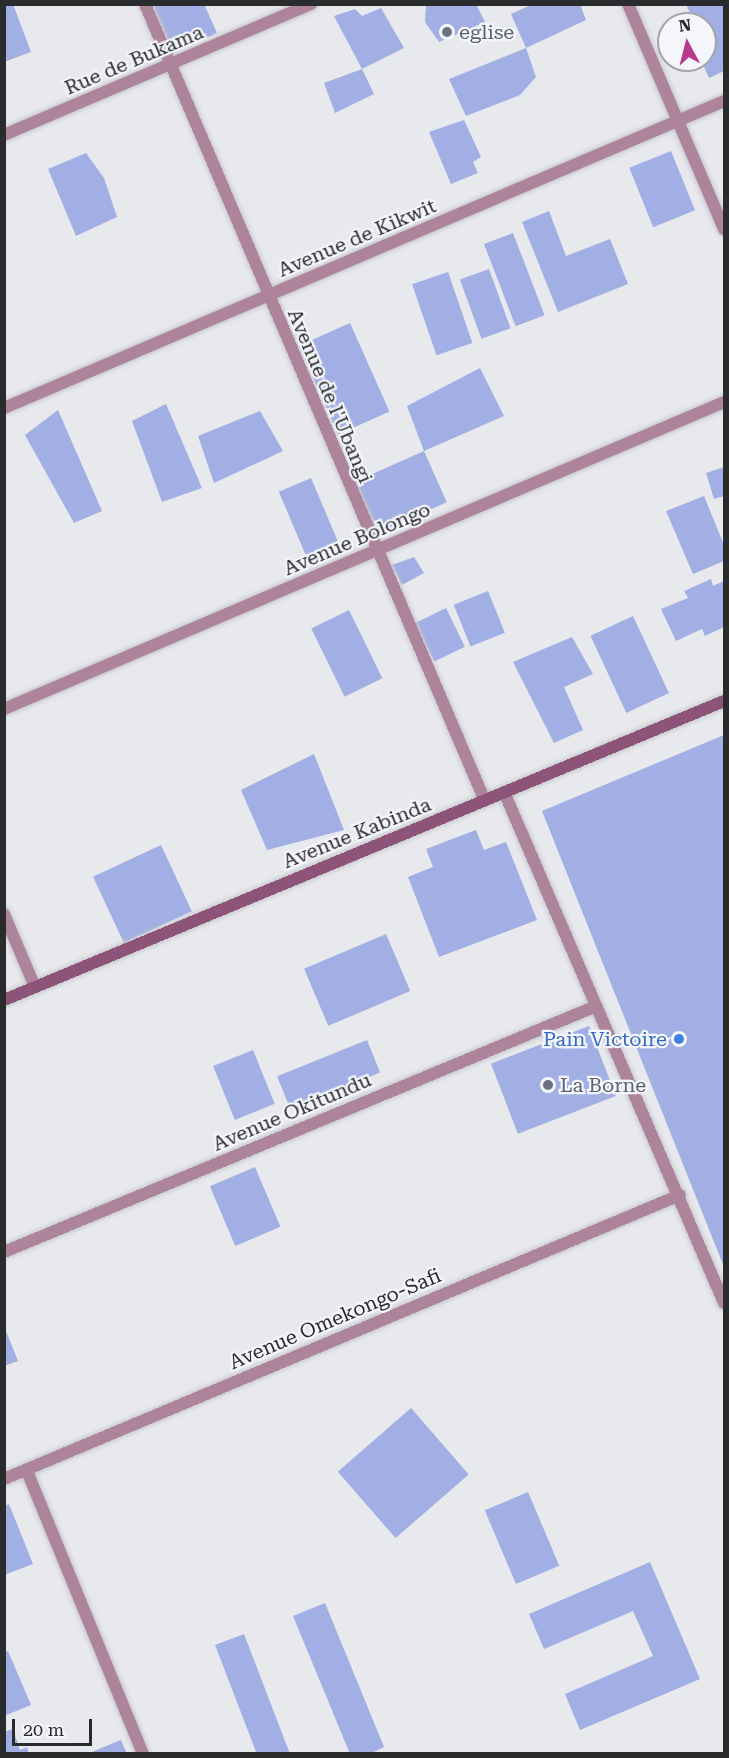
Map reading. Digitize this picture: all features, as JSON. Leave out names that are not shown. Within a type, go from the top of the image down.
[{"type":"street","name":"Avenue de l'Ubangi","points":[[145,4],[267,298],[485,801]]},
{"type":"street","name":"Rue de Bukama","points":[[4,135],[171,66],[311,4]]},
{"type":"street","points":[[628,4],[680,119],[724,229]]},
{"type":"street","name":"Avenue de Kikwit","points":[[4,408],[267,298],[724,101]]},
{"type":"street","name":"Avenue Bolongo","points":[[4,709],[724,402]]},
{"type":"street","name":"Avenue Kabinda","points":[[4,1000],[505,794],[724,701]]},
{"type":"street","points":[[505,794],[594,1007],[680,1195],[724,1303]]},
{"type":"street","points":[[4,914],[35,987]]},
{"type":"street","name":"Avenue Okitundu","points":[[4,1252],[594,1007]]},
{"type":"street","name":"Avenue Omekongo-Safi","points":[[4,1479],[680,1195]]},
{"type":"street","points":[[27,1471],[143,1754]]},
{"type":"building","points":[[4,4],[13,4],[31,52],[4,62]]},
{"type":"building","points":[[153,4],[204,4],[217,33],[173,53]]},
{"type":"building","name":"eglise","points":[[426,4],[476,4],[485,22],[439,42],[425,22]]},
{"type":"building","points":[[533,4],[580,4],[586,20],[526,48],[511,14]]},
{"type":"building","points":[[686,4],[724,4],[724,71],[709,78],[706,72],[717,72],[717,12],[690,12]]},
{"type":"building","points":[[381,8],[404,48],[362,69],[334,16],[355,9],[362,16]]},
{"type":"building","points":[[526,48],[536,77],[520,95],[466,116],[449,79]]},
{"type":"building","points":[[362,69],[374,94],[335,113],[324,83]]},
{"type":"building","points":[[464,120],[481,157],[473,162],[478,173],[451,184],[429,132]]},
{"type":"building","points":[[671,151],[695,210],[653,227],[629,168]]},
{"type":"building","points":[[86,153],[104,178],[117,217],[76,236],[48,169]]},
{"type":"building","points":[[549,211],[566,256],[610,239],[628,284],[558,312],[522,222]]},
{"type":"building","points":[[513,233],[545,315],[516,326],[484,244]]},
{"type":"building","points":[[489,269],[511,328],[481,339],[460,280]]},
{"type":"building","points":[[448,272],[472,343],[436,355],[412,284]]},
{"type":"building","points":[[350,323],[389,412],[338,434],[299,346]]},
{"type":"building","points":[[480,368],[504,416],[424,451],[407,406]]},
{"type":"building","points":[[166,404],[202,488],[162,502],[132,421]]},
{"type":"building","points":[[58,410],[102,511],[74,523],[25,435]]},
{"type":"building","points":[[260,411],[283,451],[214,483],[198,436]]},
{"type":"building","points":[[424,451],[447,502],[378,533],[355,482]]},
{"type":"building","points":[[724,467],[724,496],[714,499],[706,473]]},
{"type":"building","points":[[311,478],[340,545],[307,559],[279,492]]},
{"type":"building","points":[[704,496],[724,545],[724,561],[693,574],[666,511]]},
{"type":"building","points":[[414,557],[424,573],[402,585],[392,565]]},
{"type":"building","points":[[711,579],[713,586],[724,581],[724,627],[705,636],[702,629],[676,641],[661,609],[688,598],[684,591]]},
{"type":"building","points":[[488,591],[505,633],[471,647],[454,605]]},
{"type":"building","points":[[446,608],[465,647],[434,662],[415,623]]},
{"type":"building","points":[[349,610],[382,678],[345,697],[311,628]]},
{"type":"building","points":[[633,616],[669,693],[626,713],[590,636]]},
{"type":"building","points":[[572,637],[593,674],[564,687],[583,730],[554,743],[513,662]]},
{"type":"building","name":"Pain Victoire","points":[[724,735],[724,1267],[542,811]]},
{"type":"building","points":[[314,754],[344,830],[267,850],[241,790]]},
{"type":"building","points":[[476,830],[484,850],[506,842],[537,920],[439,957],[408,877],[433,867],[426,849]]},
{"type":"building","points":[[161,845],[192,911],[124,943],[93,877]]},
{"type":"building","points":[[386,934],[410,991],[328,1026],[304,969]]},
{"type":"building","points":[[589,1026],[616,1096],[518,1134],[491,1064]]},
{"type":"building","points":[[367,1040],[380,1072],[290,1109],[277,1076]]},
{"type":"building","points":[[253,1050],[275,1104],[235,1120],[213,1066]]},
{"type":"building","points":[[255,1167],[280,1227],[235,1246],[210,1186]]},
{"type":"building","points":[[4,1326],[18,1361],[4,1366]]},
{"type":"building","points":[[411,1408],[469,1474],[396,1538],[338,1472]]},
{"type":"building","points":[[528,1492],[559,1566],[516,1584],[485,1510]]},
{"type":"building","points":[[9,1504],[33,1564],[4,1575],[4,1506]]},
{"type":"building","points":[[650,1562],[700,1679],[580,1730],[565,1694],[653,1656],[633,1611],[544,1649],[529,1614]]},
{"type":"building","points":[[325,1603],[384,1747],[370,1754],[350,1754],[293,1616]]},
{"type":"building","points":[[244,1634],[290,1754],[257,1754],[215,1645]]},
{"type":"building","points":[[8,1651],[31,1705],[4,1716],[4,1653]]},
{"type":"building","points":[[13,1729],[20,1750],[27,1747],[29,1754],[4,1754],[4,1732]]},
{"type":"building","points":[[121,1740],[127,1754],[89,1754],[89,1753]]},
{"type":"place","name":"eglise","points":[[447,32]]},
{"type":"place","name":"Pain Victoire","points":[[679,1039]]},
{"type":"place","name":"La Borne","points":[[548,1085]]}]
